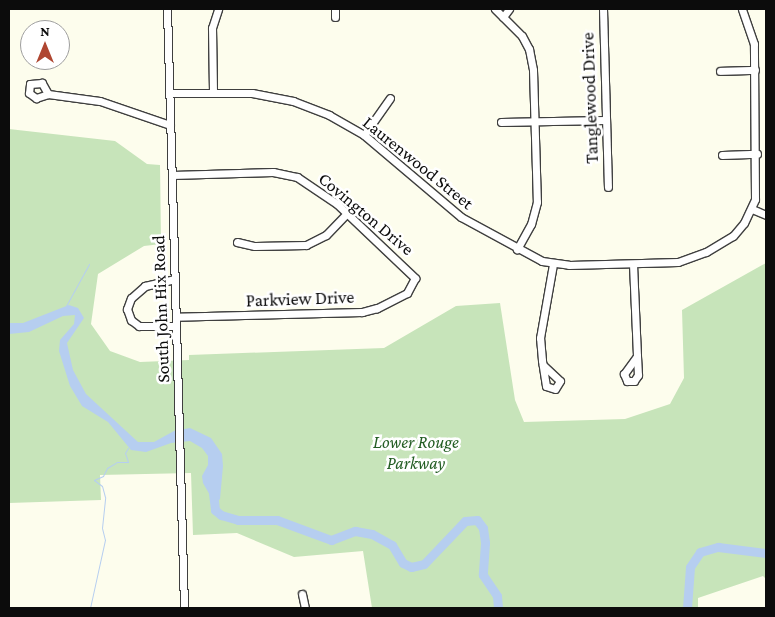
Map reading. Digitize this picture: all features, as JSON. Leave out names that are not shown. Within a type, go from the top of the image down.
[{"type":"street","name":"South John Hix Road","points":[[167,9],[184,608]]},
{"type":"street","points":[[213,91],[212,28],[218,9]]},
{"type":"street","points":[[334,9],[335,17]]},
{"type":"street","points":[[495,9],[522,36],[531,54],[537,202],[531,224],[517,249]]},
{"type":"street","points":[[503,17],[510,9]]},
{"type":"street","name":"Tanglewood Drive","points":[[603,9],[608,187]]},
{"type":"street","name":"Laurenwood Street","points":[[169,93],[213,91],[252,93],[293,101],[329,115],[364,135],[446,207],[517,249],[553,264],[678,262],[706,252],[733,236],[752,209],[757,189],[754,70],[752,30],[742,9]]},
{"type":"street","points":[[720,71],[754,70]]},
{"type":"street","points":[[48,94],[108,102],[170,125]]},
{"type":"street","points":[[364,135],[390,98]]},
{"type":"street","points":[[501,122],[605,120]]},
{"type":"street","points":[[722,155],[757,154]]},
{"type":"street","name":"Covington Drive","points":[[172,175],[286,173],[307,182],[347,213],[412,272],[415,281]]},
{"type":"street","points":[[752,209],[766,215]]},
{"type":"street","points":[[237,242],[270,247],[306,245],[326,235],[347,213]]},
{"type":"street","points":[[543,365],[540,330],[553,264]]},
{"type":"street","points":[[633,264],[637,356]]},
{"type":"street","points":[[174,279],[145,286],[131,298],[127,309],[131,320],[139,326],[176,326]]},
{"type":"street","name":"Parkview Drive","points":[[176,317],[362,312],[378,308],[407,293],[415,281]]},
{"type":"street","points":[[302,594],[305,608]]},
{"type":"green space","name":"Lower Rouge Parkway","points":[[9,129],[115,141],[147,164],[160,165],[161,244],[144,246],[98,274],[91,324],[110,351],[140,362],[189,360],[189,355],[384,348],[456,306],[500,303],[515,400],[524,422],[625,419],[670,404],[684,378],[682,310],[766,263],[766,579],[763,576],[698,598],[698,608],[372,608],[363,551],[294,557],[237,533],[193,535],[191,473],[100,475],[101,500],[9,503]]},
{"type":"water","points":[[69,305],[78,308],[84,318],[67,343],[73,370],[86,394],[138,442],[154,442],[174,431],[190,428],[211,438],[222,454],[223,466],[220,499],[215,504],[203,483],[202,476],[208,465],[208,456],[202,448],[190,441],[171,443],[146,452],[131,450],[108,422],[82,406],[70,386],[59,351],[60,340],[74,324],[75,315],[63,316],[29,332],[9,334],[9,323],[23,323]]},
{"type":"waterway","points":[[66,306],[89,264]]},
{"type":"waterway","points":[[90,608],[105,540],[102,528],[105,497],[102,486],[94,480],[103,476],[107,468],[117,462],[128,462],[125,453],[128,448]]},
{"type":"waterway","points":[[213,493],[215,510],[221,515],[238,520],[277,520],[331,540],[355,531],[372,534],[392,545],[403,563],[411,567],[424,564],[465,521],[477,520],[483,528],[485,543],[483,575],[497,596],[498,608]]},
{"type":"waterway","points":[[687,608],[690,567],[700,552],[718,547],[766,553]]}]
